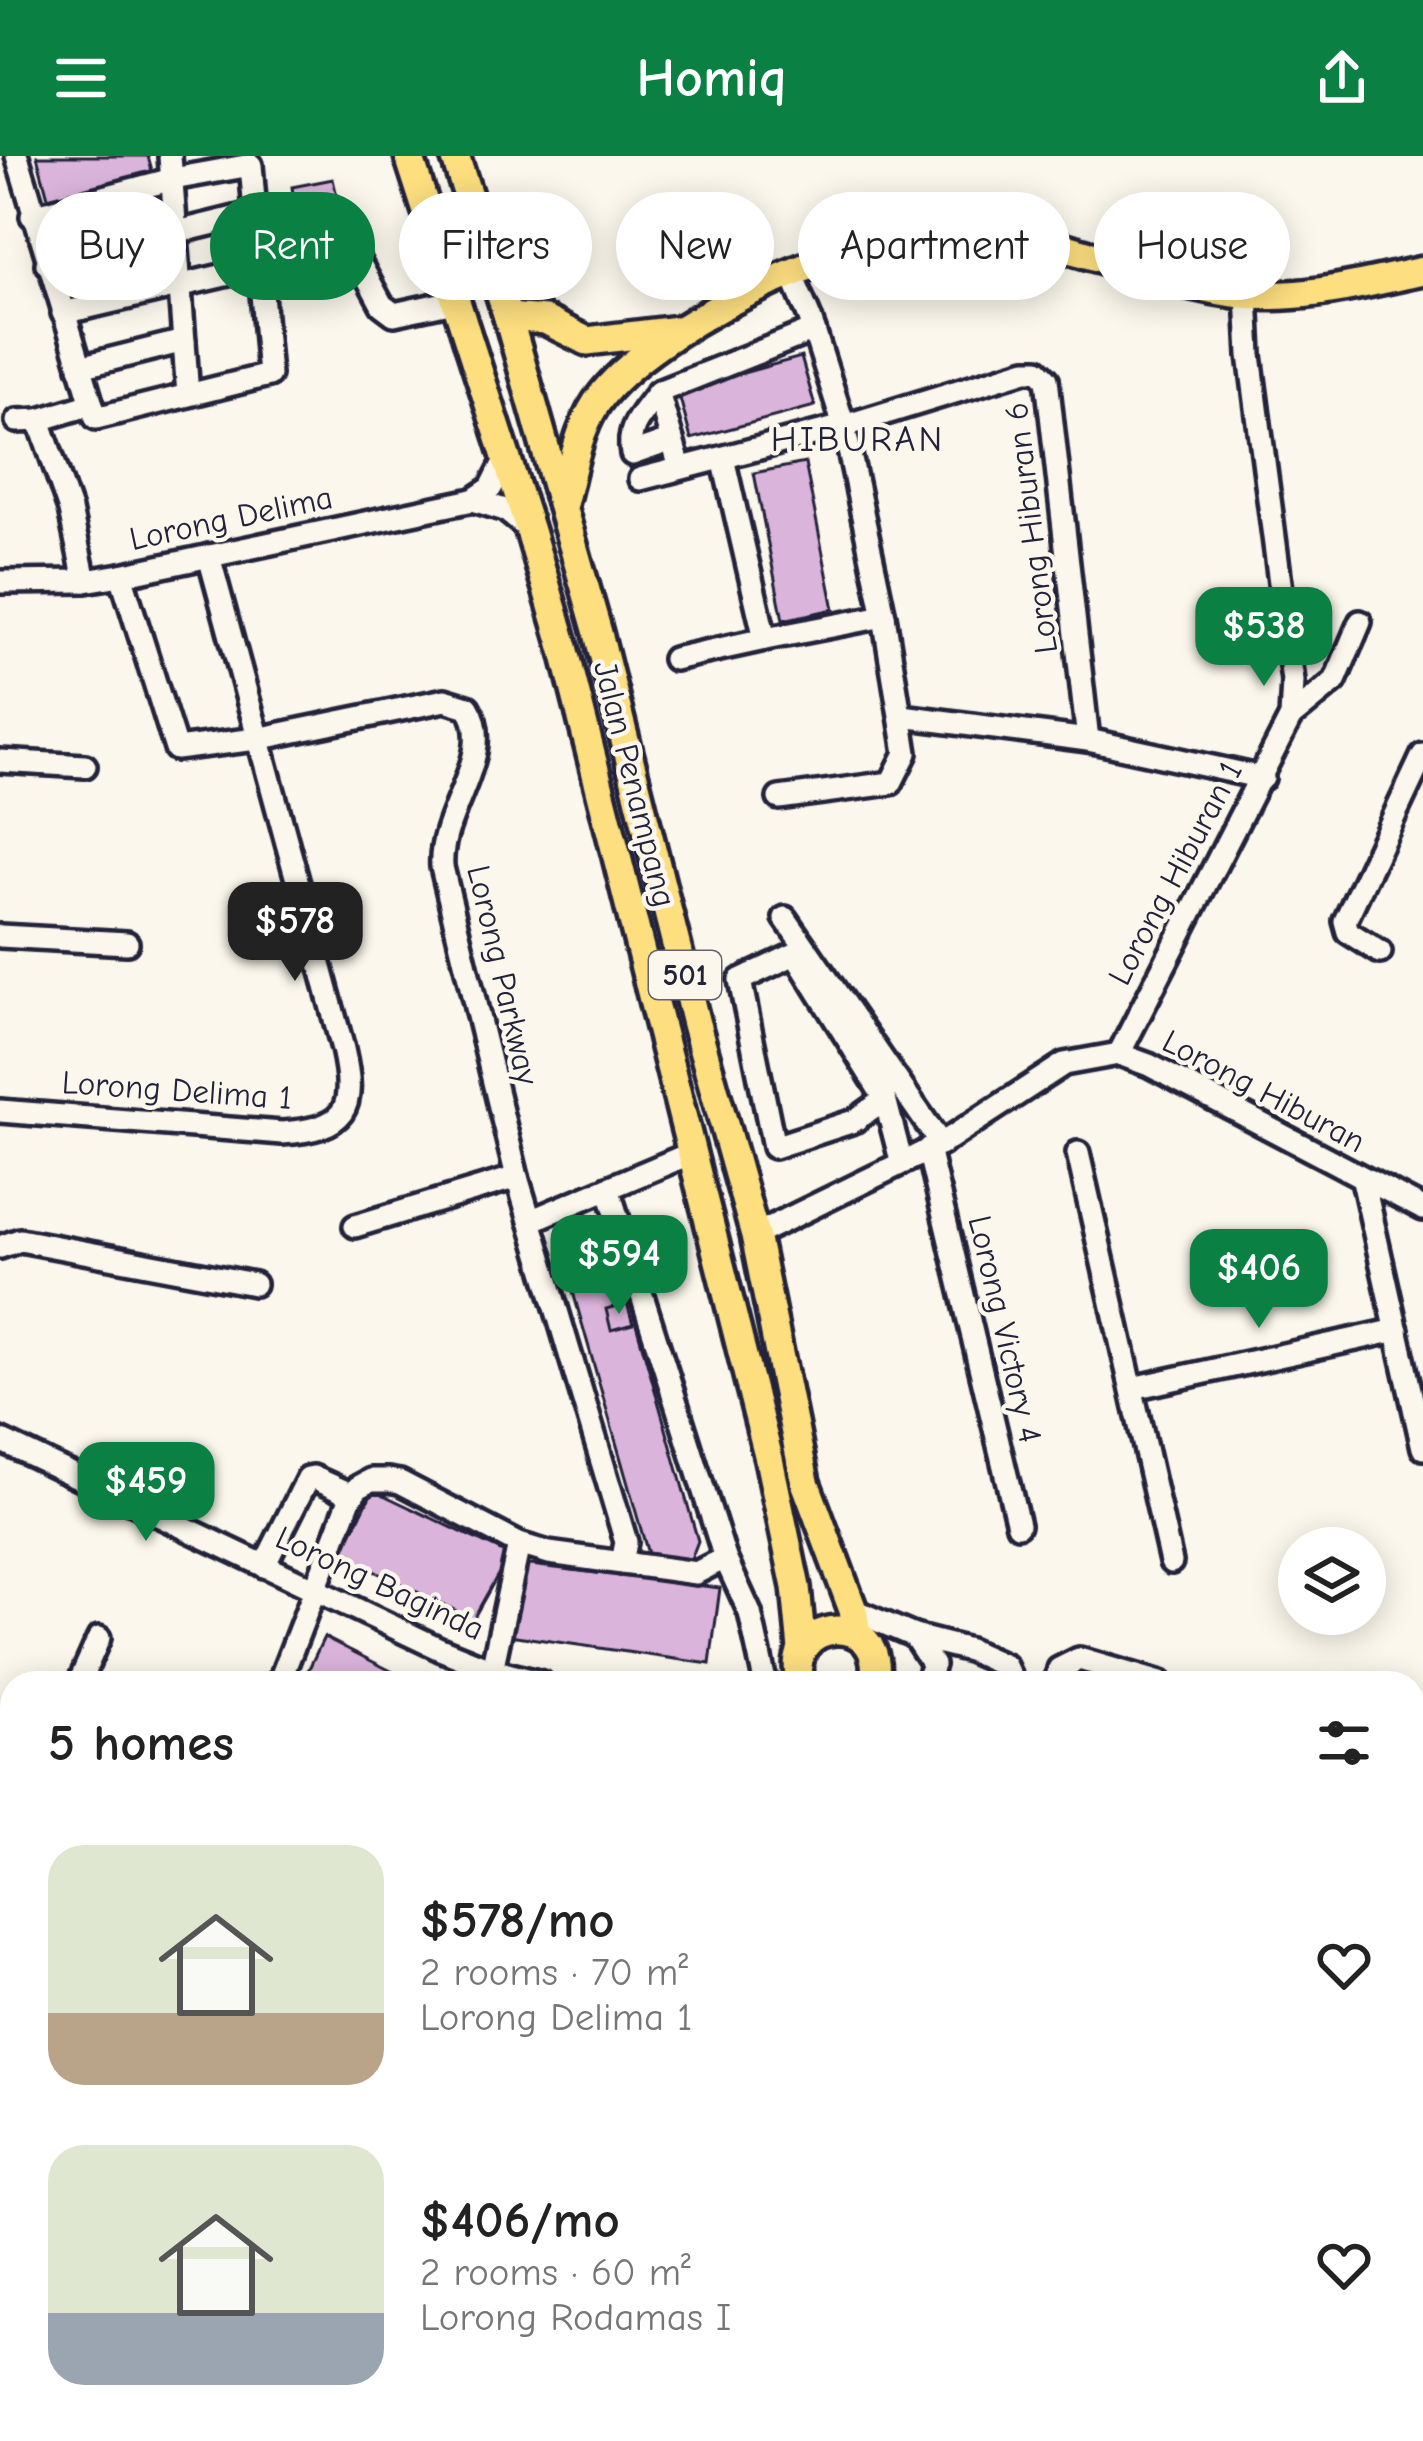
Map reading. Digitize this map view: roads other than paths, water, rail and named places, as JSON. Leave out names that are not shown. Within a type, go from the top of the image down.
[{"type":"main road","name":"Jalan Penampang","points":[[409,156],[530,531],[654,1004],[773,1477],[793,1571],[800,1664]]},
{"type":"main road","name":"Jalan Penampang","points":[[455,156],[508,317],[598,634],[755,1235],[805,1482],[855,1622],[877,1663],[876,1671]]},
{"type":"main road","points":[[562,508],[586,418],[605,391],[678,330],[791,273],[890,238],[967,230],[1022,238],[1094,258]]},
{"type":"main road","points":[[1290,294],[1321,293],[1423,271]]},
{"type":"main road","points":[[471,352],[485,330],[508,317],[544,320],[587,341],[604,362],[605,391]]},
{"type":"main road","points":[[587,341],[678,330]]},
{"type":"main road","points":[[654,1004],[664,984],[684,974]]},
{"type":"main road","points":[[800,1664],[826,1630],[855,1622]]},
{"type":"street","points":[[17,156],[36,229]]},
{"type":"street","points":[[170,156],[174,192]]},
{"type":"street","points":[[32,216],[250,164],[253,192]]},
{"type":"street","points":[[779,798],[891,783],[906,753],[884,616],[844,426],[791,273]]},
{"type":"street","points":[[375,292],[394,314],[454,301]]},
{"type":"street","points":[[59,300],[96,418],[269,375],[263,300]]},
{"type":"street","points":[[63,313],[119,300]]},
{"type":"street","points":[[181,300],[188,395]]},
{"type":"street","name":"Lorong Hiburan 1","points":[[1119,1054],[1291,717],[1293,680],[1246,300]]},
{"type":"street","points":[[672,440],[632,454],[631,427],[658,392],[812,324]]},
{"type":"street","points":[[80,367],[184,341]]},
{"type":"street","name":"Lorong Hiburan 6","points":[[844,426],[1026,370],[1037,370],[1047,379],[1088,740]]},
{"type":"street","points":[[658,392],[680,468]]},
{"type":"street","points":[[85,581],[70,510],[28,420],[92,404]]},
{"type":"street","points":[[640,479],[844,426]]},
{"type":"street","points":[[473,500],[491,488],[506,458]]},
{"type":"street","points":[[724,458],[765,638]]},
{"type":"street","points":[[473,500],[505,510],[530,531]]},
{"type":"street","name":"Lorong Delima","points":[[0,582],[85,581],[473,500]]},
{"type":"street","name":"Lorong Delima 1","points":[[0,1111],[282,1133],[310,1131],[336,1121],[350,1100],[346,1065],[208,556]]},
{"type":"street","points":[[122,574],[176,749],[257,739]]},
{"type":"street","points":[[674,658],[884,616]]},
{"type":"street","points":[[1291,717],[1335,680],[1360,622]]},
{"type":"street","name":"Lorong Parkway","points":[[257,739],[433,702],[457,701],[477,721],[472,763],[442,838],[442,867],[517,1177],[626,1542],[622,1563]]},
{"type":"street","points":[[902,716],[1088,740],[1263,778]]},
{"type":"street","points":[[1380,952],[1348,932],[1345,921],[1423,754]]},
{"type":"street","points":[[0,760],[85,766]]},
{"type":"street","points":[[785,918],[934,1146]]},
{"type":"street","points":[[0,936],[127,944]]},
{"type":"street","points":[[885,1099],[854,1121],[774,1147],[740,980],[795,954],[885,1099],[901,1160]]},
{"type":"street","name":"Lorong Hiburan","points":[[755,1235],[934,1146],[1064,1064],[1119,1054],[1149,1065],[1423,1209]]},
{"type":"street","name":"Lorong Victory 4","points":[[934,1146],[1018,1525]]},
{"type":"street","points":[[1078,1153],[1171,1562]]},
{"type":"street","points":[[530,1220],[689,1154]]},
{"type":"street","points":[[355,1226],[517,1177]]},
{"type":"street","points":[[1363,1180],[1423,1448]]},
{"type":"street","points":[[608,1188],[724,1558],[750,1613],[759,1671]]},
{"type":"street","points":[[0,1246],[20,1240],[254,1284]]},
{"type":"street","points":[[1133,1388],[1397,1330]]},
{"type":"street","name":"Lorong Baginda","points":[[0,1440],[496,1671]]},
{"type":"street","points":[[264,1566],[308,1478],[353,1495]]},
{"type":"street","points":[[284,1671],[353,1495],[371,1480],[400,1482],[519,1544],[696,1573],[724,1558]]},
{"type":"street","points":[[492,1670],[519,1544]]},
{"type":"street","points":[[855,1622],[970,1650],[1007,1671]]},
{"type":"street","points":[[914,1636],[932,1665],[930,1671]]},
{"type":"street","points":[[84,1671],[99,1638]]},
{"type":"street","points":[[1059,1671],[1078,1659],[1118,1671]]},
{"type":"district","name":"HIBURAN","points":[[858,439]]}]
